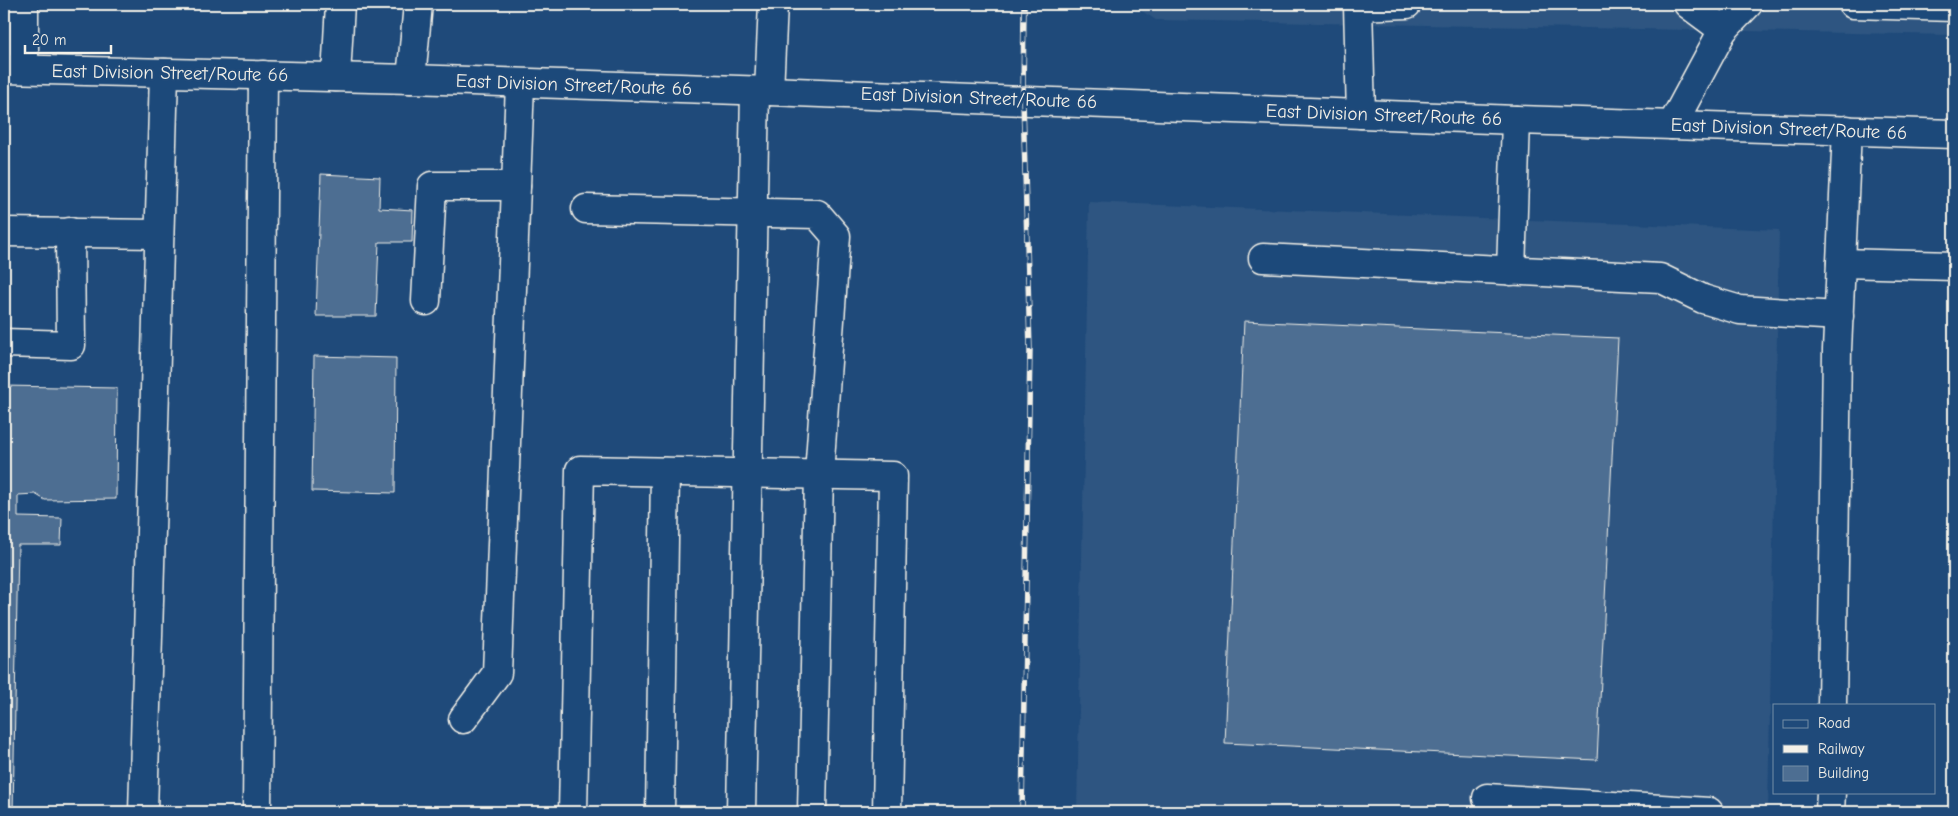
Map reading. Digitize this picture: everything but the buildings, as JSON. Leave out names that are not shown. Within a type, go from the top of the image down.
[{"type":"main road","points":[[14,69],[24,4]]},
{"type":"main road","points":[[336,77],[340,4]]},
{"type":"main road","points":[[411,79],[418,4]]},
{"type":"main road","points":[[741,812],[752,212],[762,91],[773,4]]},
{"type":"main road","points":[[1362,114],[1358,6],[1407,4]]},
{"type":"main road","points":[[1688,4],[1723,30]]},
{"type":"main road","points":[[1672,125],[1723,30],[1748,4]]},
{"type":"main road","points":[[1853,4],[1954,7]]},
{"type":"main road","name":"East Division Street/Route 66","points":[[14,69],[411,79],[1516,120],[1954,134]]},
{"type":"main road","points":[[143,812],[164,73]]},
{"type":"main road","points":[[257,812],[263,75]]},
{"type":"main road","points":[[463,719],[497,673],[520,84]]},
{"type":"main road","points":[[1511,271],[1516,120]]},
{"type":"main road","points":[[1832,704],[1839,316],[1847,130]]},
{"type":"main road","points":[[426,302],[432,186],[516,186]]},
{"type":"main road","points":[[586,209],[817,214],[836,236],[819,474],[812,812]]},
{"type":"main road","points":[[4,232],[159,234]]},
{"type":"main road","points":[[4,343],[70,345],[70,232]]},
{"type":"main road","points":[[1263,258],[1660,278],[1703,299],[1740,310],[1839,316]]},
{"type":"main road","points":[[1841,263],[1954,266]]},
{"type":"main road","points":[[573,812],[580,470],[893,476],[887,812]]},
{"type":"main road","points":[[660,812],[665,472]]},
{"type":"main road","points":[[1830,812],[1831,794]]},
{"type":"main road","points":[[1487,798],[1709,812]]},
{"type":"shaded area","points":[[1131,4],[1954,4],[1954,35],[1156,20]]},
{"type":"shaded area","points":[[1089,202],[1779,230],[1768,812],[1077,812]]},
{"type":"railway","points":[[1022,812],[1030,350],[1023,100],[1024,4]]}]
